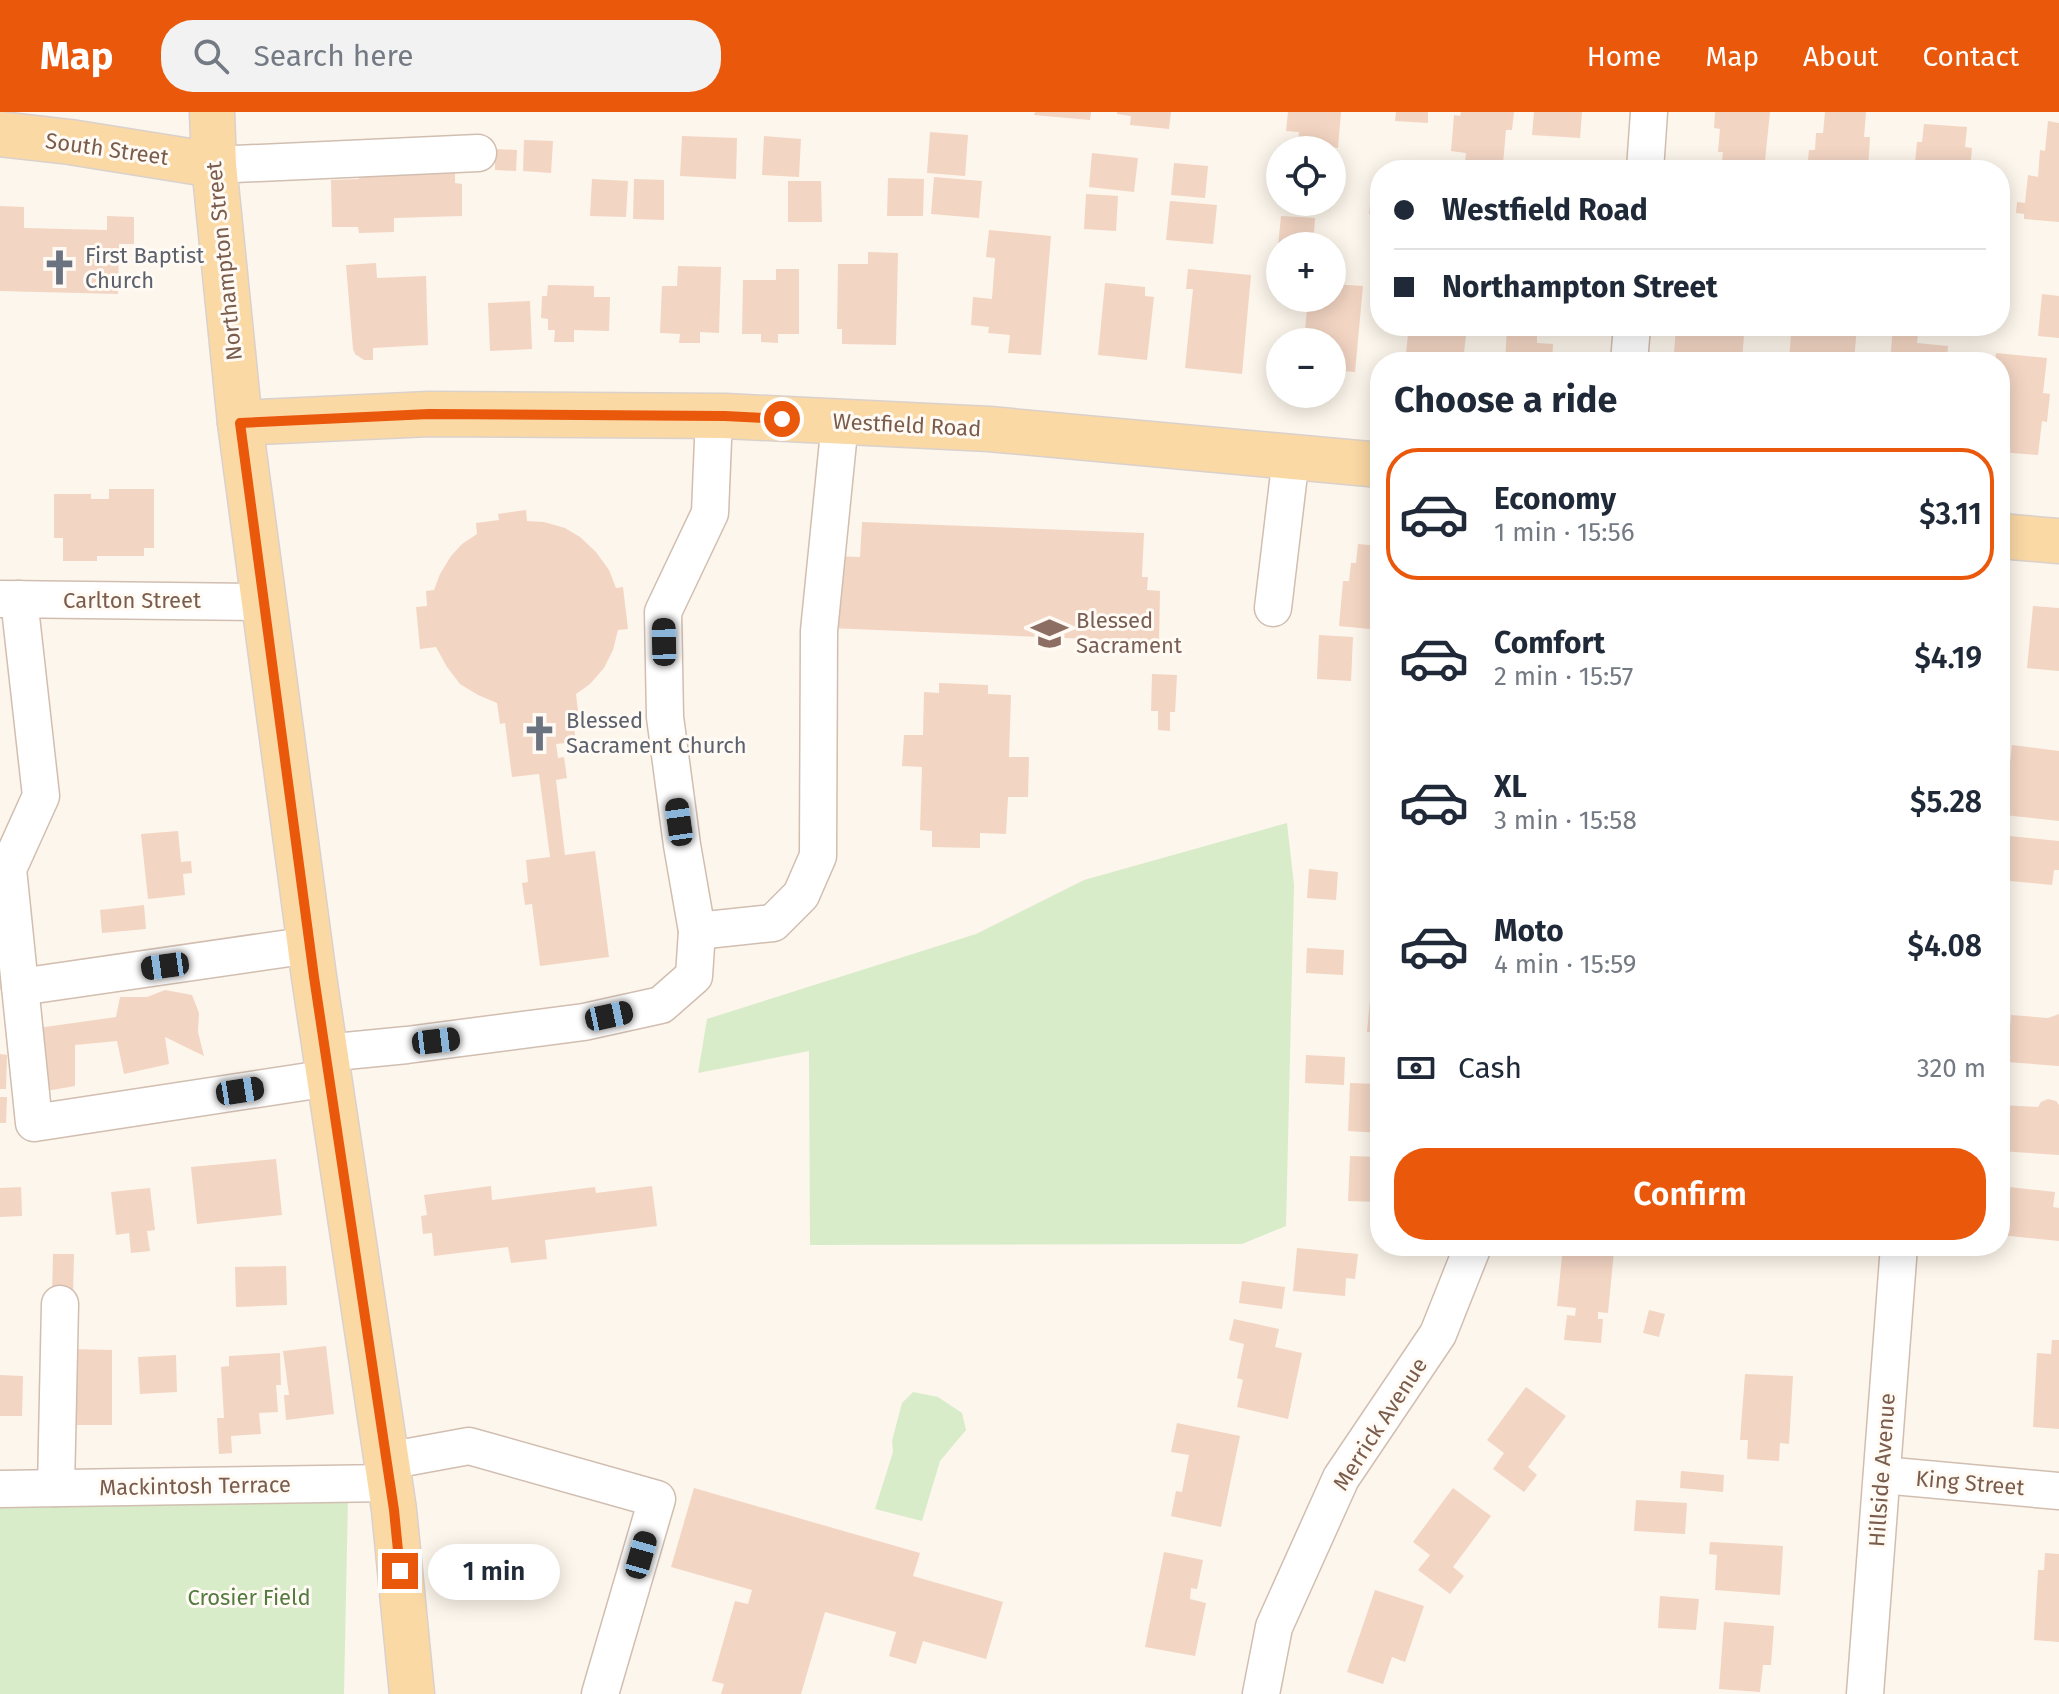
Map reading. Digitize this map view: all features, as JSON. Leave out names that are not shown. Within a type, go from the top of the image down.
[{"type":"main road","name":"Northampton Street","points":[[212,112],[214,165],[240,423],[310,945],[396,1525],[412,1694]]},
{"type":"main road","name":"South Street","points":[[0,134],[214,165]]},
{"type":"main road","name":"Westfield Road","points":[[240,423],[429,414],[714,416],[989,429],[1370,464]]},
{"type":"main road","points":[[2010,537],[2059,541]]},
{"type":"street","points":[[1646,160],[1649,112]]},
{"type":"street","points":[[214,165],[478,153]]},
{"type":"street","points":[[10,599],[41,796],[8,869],[34,1123],[327,1065],[407,1045],[584,1022],[661,1005],[694,976],[697,931],[665,717],[663,612],[710,513],[714,416]]},
{"type":"street","points":[[697,931],[773,923],[801,895],[818,856],[819,631],[840,422]]},
{"type":"street","points":[[1273,608],[1291,457]]},
{"type":"street","name":"Carlton Street","points":[[10,599],[263,602]]},
{"type":"street","points":[[20,987],[310,945]]},
{"type":"street","name":"Merrick Avenue","points":[[1261,1694],[1274,1627],[1341,1478],[1438,1334],[1469,1256]]},
{"type":"street","name":"Hillside Avenue","points":[[1865,1694],[1898,1256]]},
{"type":"street","points":[[56,1488],[60,1304]]},
{"type":"street","name":"Mackintosh Terrace","points":[[0,1489],[388,1472],[469,1446],[657,1499],[600,1694]]},
{"type":"street","name":"King Street","points":[[1882,1475],[2059,1491]]},
{"type":"green space","points":[[1287,823],[1294,885],[1286,1226],[1242,1244],[810,1245],[809,1051],[698,1073],[707,1019],[976,934],[1084,880]]},
{"type":"green space","points":[[913,1392],[938,1397],[962,1413],[966,1430],[940,1461],[922,1521],[875,1509],[893,1452],[892,1441],[902,1403]]},
{"type":"green space","name":"Crosier Field","points":[[348,1498],[344,1694],[0,1694],[0,1508]]},
{"type":"building","points":[[1035,112],[1091,112],[1090,120],[1034,115]]},
{"type":"building","points":[[1117,112],[1171,112],[1169,129],[1130,125],[1131,116]]},
{"type":"building","points":[[1288,112],[1341,112],[1339,136],[1299,136],[1299,132],[1286,131]]},
{"type":"building","points":[[1396,112],[1428,112],[1428,123],[1395,121]]},
{"type":"building","points":[[1461,112],[1514,112],[1512,130],[1506,130],[1503,160],[1465,160],[1466,153],[1451,151],[1454,115],[1460,116]]},
{"type":"building","points":[[1534,112],[1582,112],[1580,138],[1532,135]]},
{"type":"building","points":[[1715,112],[1770,112],[1765,160],[1722,160],[1723,152],[1718,152],[1720,129],[1714,128]]},
{"type":"building","points":[[1825,112],[1866,112],[1864,137],[1870,137],[1869,160],[1808,160],[1809,150],[1815,150],[1816,133],[1823,133]]},
{"type":"building","points":[[2048,121],[2059,123],[2059,222],[2024,219],[2024,214],[2016,213],[2017,202],[2025,203],[2028,175],[2038,177],[2040,150],[2045,151]]},
{"type":"building","points":[[1924,124],[1967,127],[1965,147],[1972,148],[1971,160],[1915,160],[1917,142],[1922,142]]},
{"type":"building","points":[[930,132],[968,135],[965,176],[927,173]]},
{"type":"building","points":[[682,136],[737,138],[736,179],[680,176]]},
{"type":"building","points":[[764,136],[801,139],[799,177],[762,175]]},
{"type":"building","points":[[524,140],[553,141],[551,173],[523,171]]},
{"type":"building","points":[[495,149],[517,150],[516,171],[495,170]]},
{"type":"building","points":[[1092,153],[1138,158],[1134,192],[1089,187]]},
{"type":"building","points":[[1174,163],[1208,166],[1205,198],[1171,195]]},
{"type":"building","points":[[358,169],[393,175],[455,173],[455,183],[462,184],[462,216],[394,218],[394,232],[359,233],[358,227],[332,227],[331,180],[359,179]]},
{"type":"building","points":[[934,177],[982,181],[979,218],[931,214]]},
{"type":"building","points":[[888,178],[924,179],[923,216],[887,216]]},
{"type":"building","points":[[592,179],[628,181],[626,217],[590,216]]},
{"type":"building","points":[[634,179],[664,180],[664,220],[633,219]]},
{"type":"building","points":[[788,181],[821,181],[822,222],[788,222]]},
{"type":"building","points":[[1086,194],[1118,196],[1116,231],[1084,229]]},
{"type":"building","points":[[1170,201],[1217,205],[1213,244],[1166,240]]},
{"type":"building","name":"First Baptist Church","points":[[0,206],[24,207],[24,228],[107,230],[107,216],[134,217],[134,244],[119,244],[118,294],[0,291]]},
{"type":"building","points":[[1281,216],[1315,218],[1314,232],[1279,232]]},
{"type":"building","points":[[989,230],[1051,236],[1041,355],[1008,353],[1010,335],[988,333],[989,327],[971,325],[973,297],[992,299],[995,258],[986,257]]},
{"type":"building","points":[[868,252],[898,253],[896,345],[842,344],[842,329],[837,329],[838,264],[868,264]]},
{"type":"building","points":[[376,263],[377,278],[426,276],[428,345],[373,348],[373,360],[364,360],[353,349],[346,265]]},
{"type":"building","points":[[678,266],[721,267],[719,333],[700,332],[700,343],[679,343],[680,334],[660,333],[662,286],[677,286]]},
{"type":"building","points":[[776,269],[799,269],[799,334],[778,334],[778,343],[761,342],[761,334],[742,334],[743,280],[776,280]]},
{"type":"building","points":[[1188,269],[1251,275],[1242,374],[1185,368],[1193,289],[1186,289]]},
{"type":"building","points":[[1105,283],[1145,287],[1145,296],[1154,297],[1147,360],[1098,355]]},
{"type":"building","points":[[548,285],[594,286],[594,297],[610,297],[609,331],[574,330],[574,342],[554,342],[555,330],[548,330],[548,319],[541,318],[542,296],[547,296]]},
{"type":"building","points":[[1346,285],[1363,286],[1355,372],[1346,371],[1346,328],[1305,328],[1307,312],[1346,312]]},
{"type":"building","points":[[2042,294],[2059,296],[2059,338],[2038,336]]},
{"type":"building","points":[[530,301],[532,349],[490,351],[488,303]]},
{"type":"building","points":[[1408,336],[1466,336],[1464,352],[1406,352]]},
{"type":"building","points":[[1506,336],[1537,336],[1537,343],[1553,344],[1553,352],[1506,352]]},
{"type":"building","points":[[1675,336],[1744,336],[1743,352],[1674,352]]},
{"type":"building","points":[[1791,336],[1856,336],[1855,352],[1790,352]]},
{"type":"building","points":[[1892,336],[1918,336],[1917,343],[1948,346],[1948,352],[1891,352]]},
{"type":"building","points":[[2010,354],[2047,358],[2043,393],[2050,394],[2047,422],[2042,421],[2038,455],[2010,453]]},
{"type":"building","points":[[109,489],[154,489],[154,548],[144,548],[144,556],[97,556],[97,561],[63,561],[63,538],[54,538],[54,494],[91,494],[91,499],[109,499]]},
{"type":"building","name":"Blessed Sacrament Church","points":[[526,510],[527,521],[565,528],[596,552],[609,570],[616,588],[623,587],[628,629],[618,630],[604,668],[576,694],[578,711],[572,712],[576,742],[556,744],[558,758],[564,757],[567,778],[556,780],[565,855],[595,851],[609,957],[540,966],[532,904],[525,905],[522,883],[528,882],[526,860],[550,857],[539,774],[512,777],[505,723],[500,724],[497,703],[460,684],[436,647],[420,649],[416,607],[427,606],[426,591],[434,590],[451,556],[477,534],[476,523],[499,520],[498,514]]},
{"type":"building","points":[[862,522],[1144,533],[1142,577],[1148,577],[1147,590],[1160,591],[1159,642],[830,628],[833,556],[860,557]]},
{"type":"building","points":[[1358,544],[1370,545],[1370,629],[1339,626],[1343,581],[1349,581],[1351,563],[1356,563]]},
{"type":"building","points":[[2033,606],[2059,608],[2059,671],[2027,668]]},
{"type":"building","points":[[1319,635],[1353,637],[1351,681],[1317,679]]},
{"type":"building","points":[[1152,674],[1177,675],[1175,712],[1170,712],[1170,731],[1158,730],[1158,711],[1151,711]]},
{"type":"building","points":[[939,683],[988,685],[988,694],[1011,695],[1009,757],[1029,757],[1028,797],[1008,797],[1006,834],[980,833],[980,848],[932,847],[932,831],[920,830],[922,767],[902,766],[904,735],[923,735],[924,692],[939,693]]},
{"type":"building","points":[[2012,745],[2059,751],[2059,821],[2010,816]]},
{"type":"building","points":[[178,831],[181,862],[191,861],[192,873],[183,874],[185,895],[148,899],[141,834]]},
{"type":"building","points":[[2010,836],[2059,841],[2059,870],[2054,870],[2052,885],[2010,881]]},
{"type":"building","points":[[1309,869],[1338,872],[1336,900],[1307,898]]},
{"type":"building","points":[[144,905],[146,929],[102,933],[100,910]]},
{"type":"building","points":[[1307,948],[1344,950],[1343,975],[1306,973]]},
{"type":"building","points":[[165,990],[192,995],[199,1013],[198,1032],[204,1056],[165,1037],[169,1064],[124,1074],[117,1041],[75,1045],[75,1086],[46,1091],[38,1028],[116,1017],[120,997],[147,997]]},
{"type":"building","points":[[1370,999],[1370,1032],[1367,1032]]},
{"type":"building","points":[[2059,1014],[2059,1066],[2010,1062],[2011,1015],[2048,1018]]},
{"type":"building","points":[[0,1054],[7,1055],[6,1089],[0,1089]]},
{"type":"building","points":[[1306,1055],[1345,1057],[1344,1085],[1305,1083]]},
{"type":"building","points":[[1350,1083],[1370,1084],[1370,1132],[1348,1131]]},
{"type":"building","points":[[0,1097],[7,1097],[6,1123],[0,1123]]},
{"type":"building","points":[[2048,1099],[2059,1105],[2059,1155],[2010,1152],[2010,1106],[2038,1107]]},
{"type":"building","points":[[1350,1156],[1370,1157],[1370,1202],[1348,1201]]},
{"type":"building","points":[[276,1159],[282,1215],[197,1224],[191,1167]]},
{"type":"building","points":[[491,1186],[492,1200],[595,1187],[596,1193],[652,1186],[657,1226],[545,1240],[547,1259],[511,1263],[508,1247],[434,1256],[432,1233],[423,1234],[421,1216],[427,1215],[424,1195]]},
{"type":"building","points":[[21,1187],[22,1216],[0,1217],[0,1188]]},
{"type":"building","points":[[2010,1187],[2055,1192],[2053,1207],[2059,1208],[2059,1241],[2010,1236]]},
{"type":"building","points":[[150,1188],[155,1230],[147,1231],[150,1251],[131,1253],[129,1233],[116,1235],[111,1192]]},
{"type":"building","points":[[1297,1248],[1358,1254],[1355,1279],[1346,1278],[1345,1296],[1293,1291]]},
{"type":"building","points":[[53,1254],[74,1254],[73,1297],[52,1297]]},
{"type":"building","points":[[1562,1256],[1614,1256],[1608,1313],[1598,1312],[1598,1319],[1603,1319],[1601,1343],[1564,1340],[1567,1315],[1575,1316],[1576,1308],[1557,1306]]},
{"type":"building","points":[[286,1266],[287,1305],[236,1307],[235,1267]]},
{"type":"building","points":[[1242,1281],[1285,1287],[1282,1309],[1239,1303]]},
{"type":"building","points":[[1649,1310],[1665,1314],[1659,1337],[1643,1333]]},
{"type":"building","points":[[1234,1319],[1279,1329],[1275,1347],[1302,1353],[1288,1419],[1237,1407],[1243,1380],[1237,1378],[1244,1344],[1229,1340]]},
{"type":"building","points":[[2052,1340],[2059,1340],[2059,1429],[2033,1427],[2037,1353],[2051,1354]]},
{"type":"building","points":[[326,1346],[334,1414],[286,1420],[284,1395],[289,1395],[283,1351]]},
{"type":"building","points":[[70,1349],[112,1350],[112,1425],[69,1425]]},
{"type":"building","points":[[280,1353],[281,1385],[276,1385],[278,1412],[259,1413],[261,1434],[231,1436],[232,1453],[219,1454],[217,1418],[224,1418],[221,1367],[229,1366],[229,1356]]},
{"type":"building","points":[[176,1355],[177,1392],[140,1394],[138,1357]]},
{"type":"building","points":[[1745,1374],[1793,1376],[1789,1444],[1780,1443],[1779,1461],[1747,1459],[1748,1440],[1740,1440]]},
{"type":"building","points":[[0,1375],[23,1376],[22,1416],[0,1416]]},
{"type":"building","points":[[1526,1387],[1566,1416],[1528,1467],[1537,1475],[1524,1492],[1493,1469],[1504,1453],[1487,1440]]},
{"type":"building","points":[[1177,1423],[1240,1436],[1221,1527],[1171,1516],[1176,1491],[1182,1492],[1189,1455],[1171,1452]]},
{"type":"building","points":[[1681,1471],[1724,1475],[1723,1492],[1680,1488]]},
{"type":"building","points":[[694,1488],[920,1553],[913,1576],[1003,1602],[986,1659],[923,1641],[916,1664],[889,1656],[896,1632],[825,1612],[801,1694],[721,1694],[724,1684],[712,1681],[735,1601],[748,1604],[752,1590],[671,1567]]},
{"type":"building","points":[[1453,1488],[1491,1516],[1453,1567],[1464,1576],[1450,1594],[1418,1570],[1430,1555],[1413,1542]]},
{"type":"building","points":[[1636,1500],[1687,1503],[1685,1534],[1634,1531]]},
{"type":"building","points":[[1710,1542],[1783,1546],[1780,1595],[1715,1590],[1717,1555],[1709,1554]]},
{"type":"building","points":[[1164,1552],[1203,1560],[1197,1589],[1191,1588],[1190,1599],[1206,1603],[1195,1656],[1145,1647]]},
{"type":"building","points":[[2045,1553],[2059,1554],[2059,1642],[2034,1640],[2038,1570],[2044,1570]]},
{"type":"building","points":[[1375,1590],[1424,1606],[1405,1662],[1392,1657],[1383,1684],[1347,1672]]},
{"type":"building","points":[[1660,1596],[1699,1599],[1696,1630],[1658,1628]]},
{"type":"building","points":[[1724,1622],[1774,1626],[1771,1665],[1763,1665],[1760,1692],[1719,1689]]},
{"type":"place","name":"First Baptist Church","points":[[59,268]]},
{"type":"place","name":"Blessed Sacrament","points":[[1050,633]]},
{"type":"place","name":"Blessed Sacrament Church","points":[[540,733]]},
{"type":"route","points":[[400,1571],[394,1510],[314,977],[240,423],[429,414],[782,419]]}]
